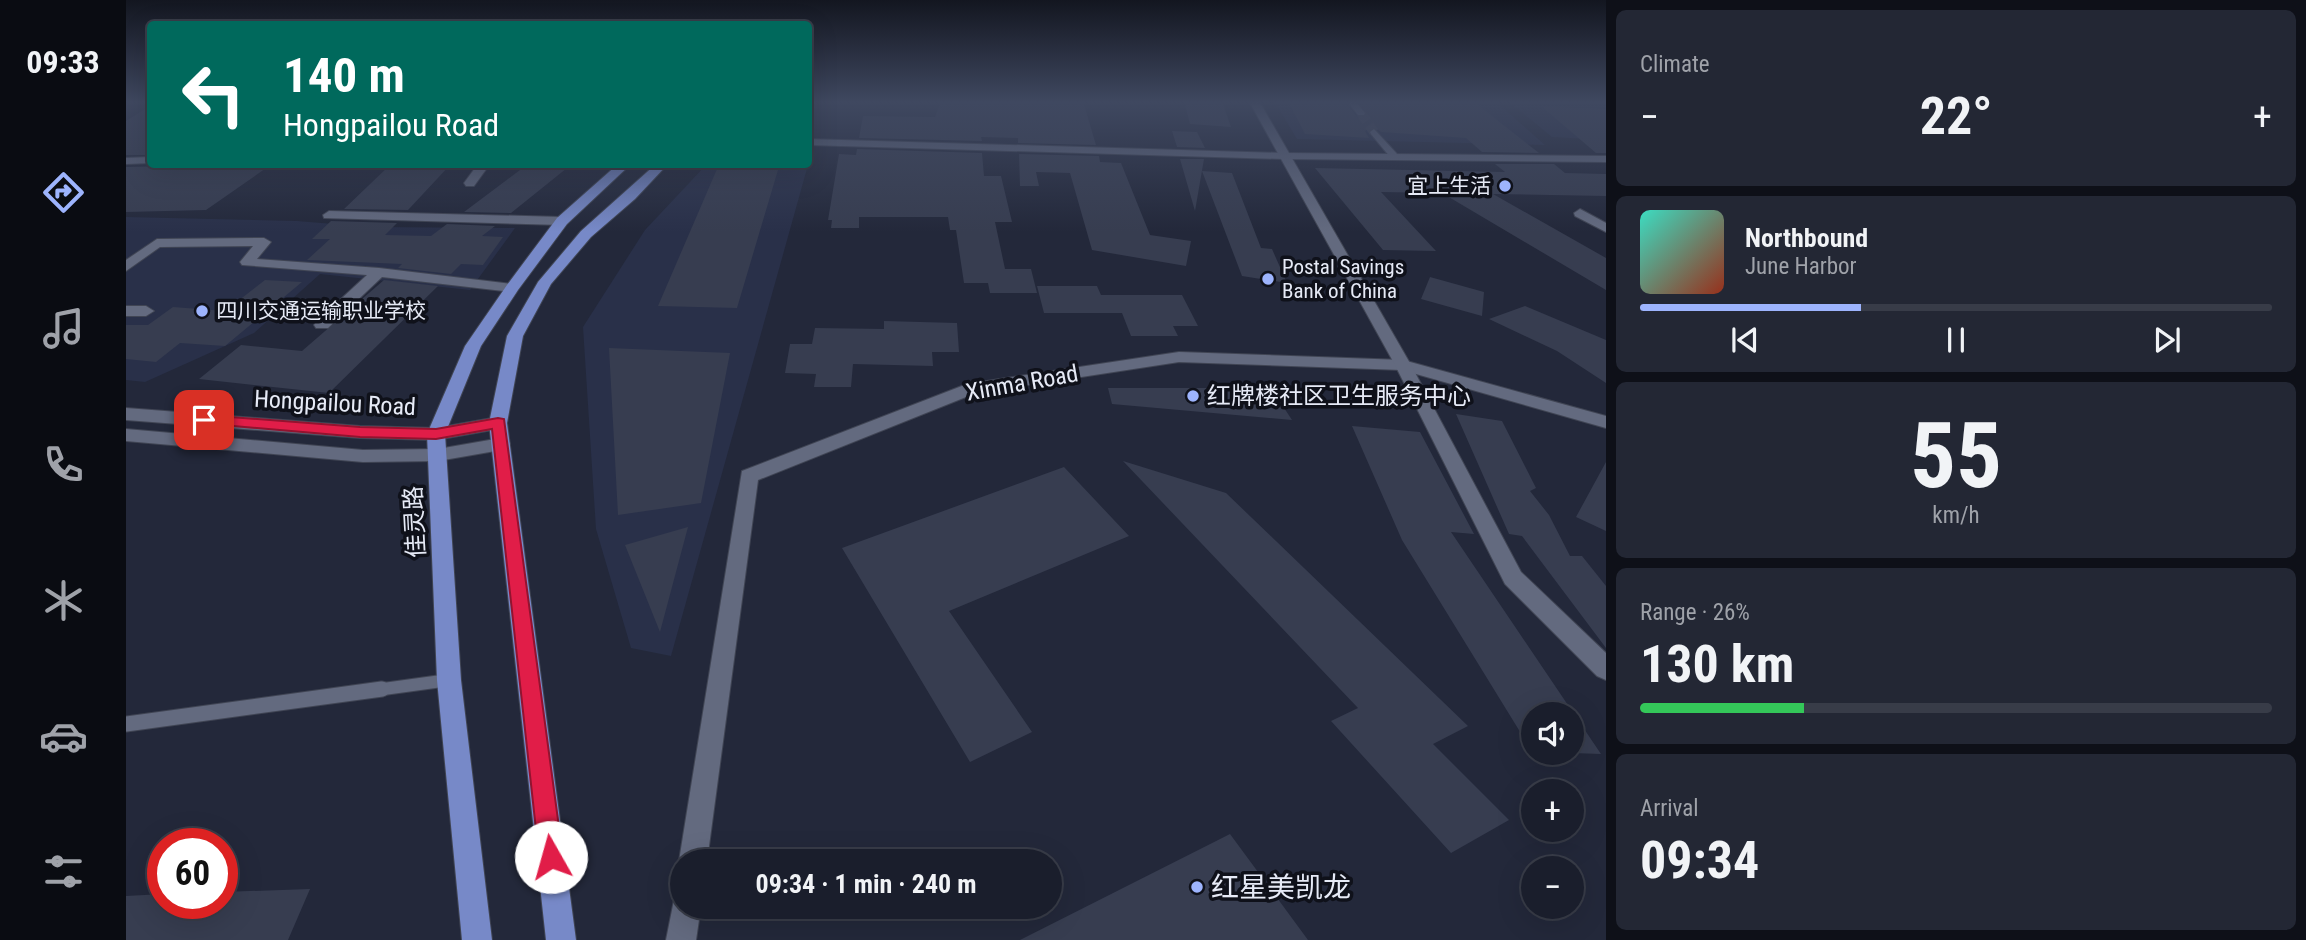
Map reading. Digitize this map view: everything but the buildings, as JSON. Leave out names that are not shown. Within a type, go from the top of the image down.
[{"type":"main road","name":"佳灵路","points":[[477,940],[450,680],[437,444],[472,346],[562,221],[622,168]]},
{"type":"main road","points":[[561,940],[498,423],[515,336],[545,282],[586,234],[659,168]]},
{"type":"street","points":[[905,145],[1284,156],[1606,159]]},
{"type":"street","points":[[1278,145],[1403,365],[1513,578],[1606,669]]},
{"type":"street","points":[[1385,145],[1394,156]]},
{"type":"street","points":[[126,162],[147,160]]},
{"type":"street","points":[[470,183],[482,168]]},
{"type":"street","points":[[1580,213],[1606,228]]},
{"type":"street","points":[[329,215],[562,221]]},
{"type":"street","points":[[126,267],[157,243],[264,242],[247,262],[379,272],[512,288]]},
{"type":"street","points":[[322,325],[379,272]]},
{"type":"street","points":[[126,311],[146,311]]},
{"type":"street","name":"Xinma Road","points":[[695,849],[749,476],[973,388],[1180,357],[1403,365],[1606,422]]},
{"type":"street","name":"Hongpailou Road","points":[[126,414],[360,432],[437,444],[501,444]]},
{"type":"street","name":"Hongpailou Road","points":[[126,435],[363,456],[437,444],[498,423]]},
{"type":"street","points":[[681,940],[684,919]]},
{"type":"lane","points":[[126,724],[450,680]]},
{"type":"shaded area","points":[[703,168],[807,168],[671,656],[631,648],[596,529],[583,327],[645,230]]},
{"type":"shaded area","name":"四川交通运输职业学校","points":[[126,217],[297,221],[371,227],[515,228],[470,290],[320,274],[254,333],[145,382],[126,380]]},
{"type":"place","name":"宜上生活","points":[[1505,186]]},
{"type":"place","name":"Postal Savings Bank of China","points":[[1268,279]]},
{"type":"place","name":"四川交通运输职业学校","points":[[202,311]]},
{"type":"place","name":"红牌楼社区卫生服务中心","points":[[1193,396]]},
{"type":"place","name":"红星美凯龙","points":[[1197,887]]},
{"type":"route","points":[[204,420],[360,432],[436,434],[498,423],[551,857]]}]
